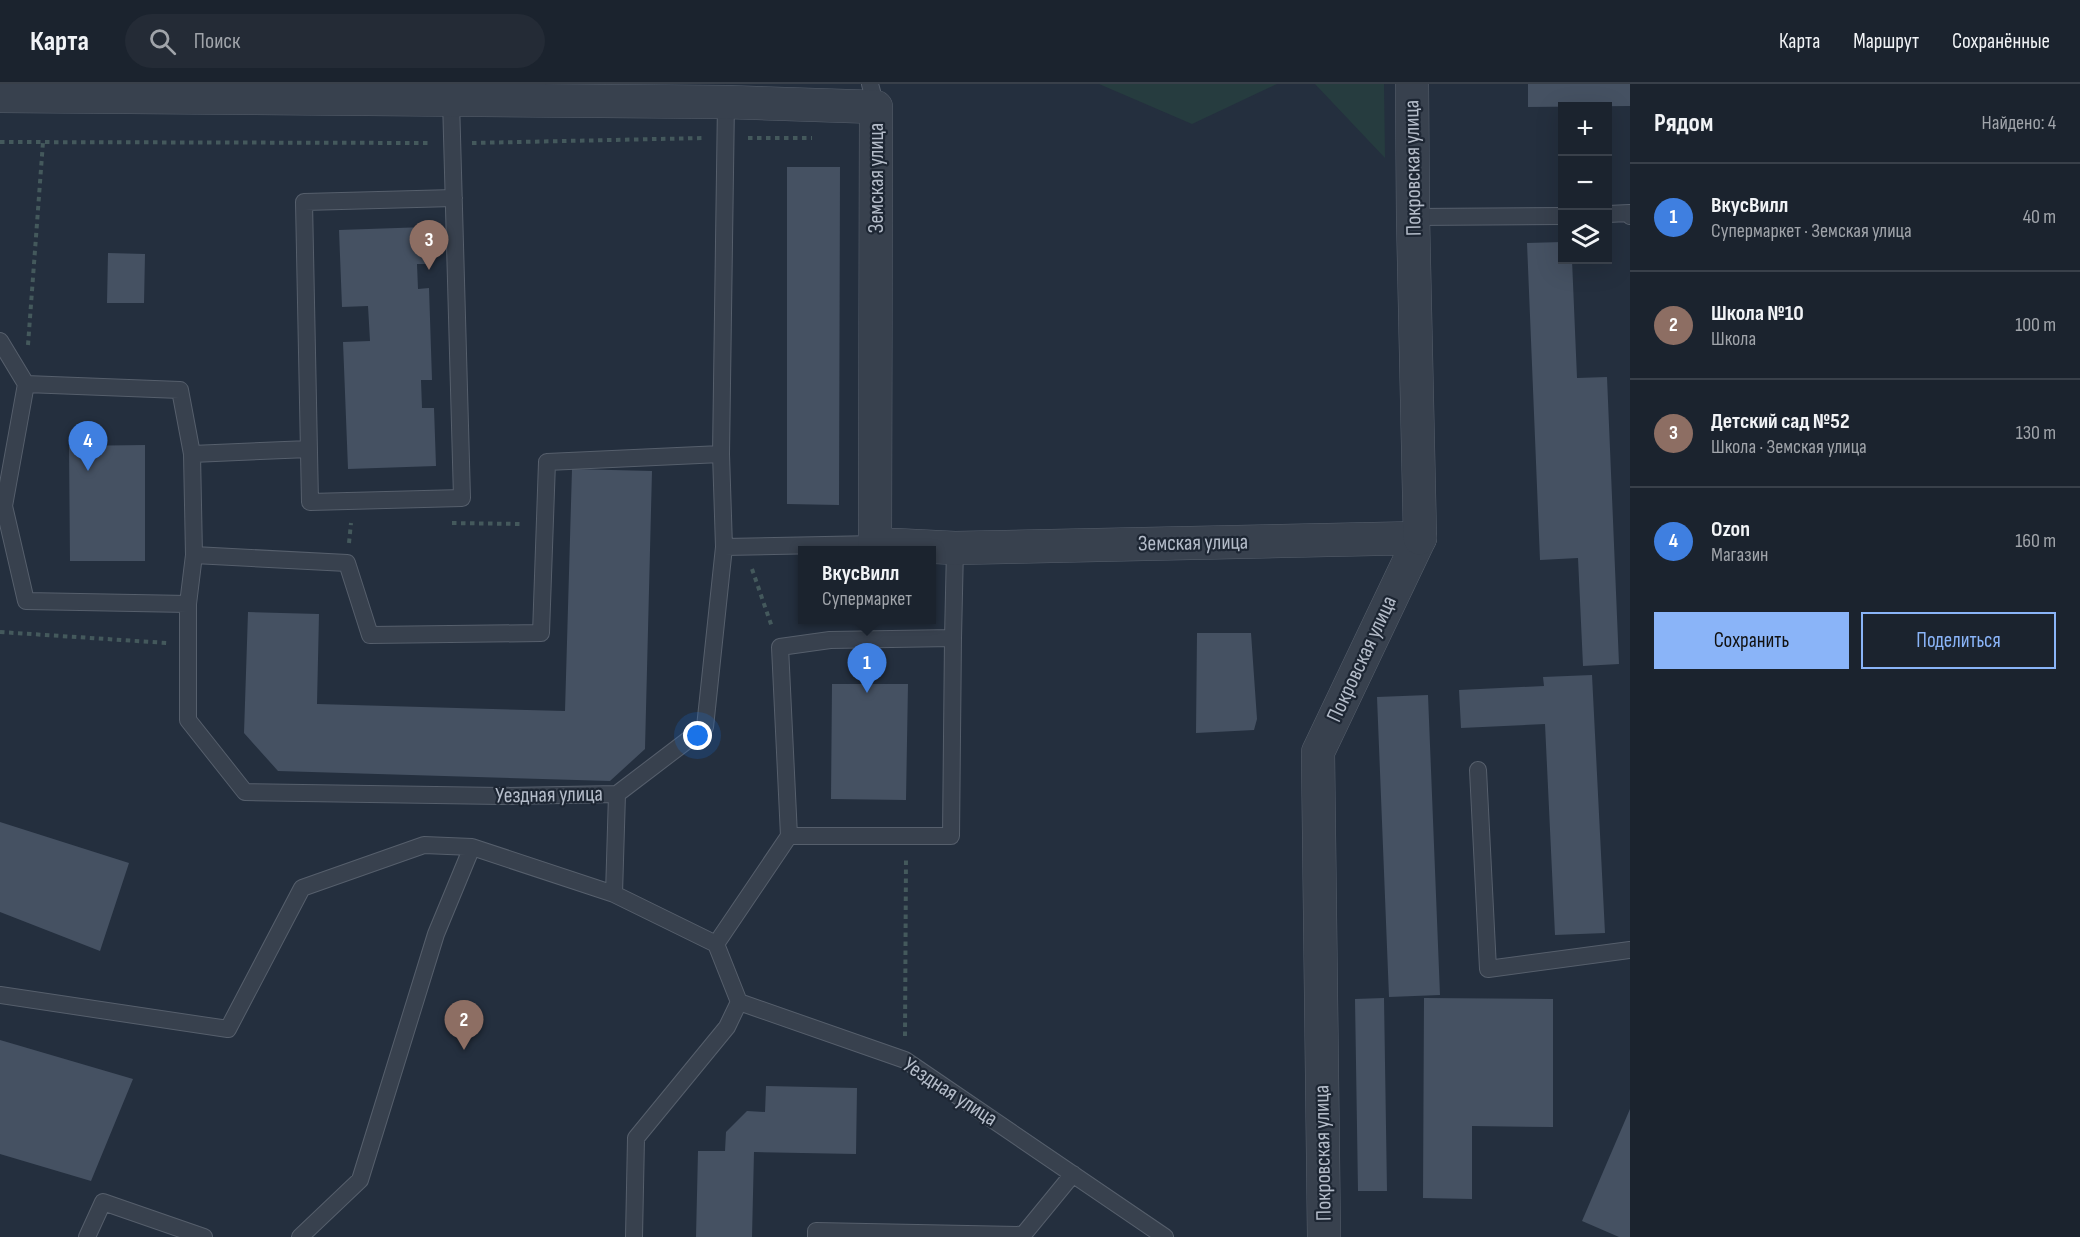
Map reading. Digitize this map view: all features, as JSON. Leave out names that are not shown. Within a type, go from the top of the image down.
[{"type":"street","name":"Покровская улица","points":[[1324,1237],[1318,752],[1420,538],[1412,84]]},
{"type":"street","name":"Земская улица","points":[[0,96],[60,90],[389,92],[451,100],[660,92],[726,102],[873,95],[875,544],[915,546]]},
{"type":"street","name":"Земская улица","points":[[936,547],[1420,538]]},
{"type":"lane","points":[[451,100],[454,198],[462,498],[310,502],[304,202],[454,198]]},
{"type":"lane","points":[[617,794],[705,727],[724,547],[721,454],[726,102]]},
{"type":"lane","points":[[1612,214],[1629,213],[1630,216]]},
{"type":"lane","points":[[1413,217],[1558,216]]},
{"type":"lane","points":[[0,341],[26,384],[2,506],[26,601],[188,604]]},
{"type":"lane","name":"Уездная улица","points":[[26,384],[180,390],[192,454],[194,555],[188,604],[188,720],[245,792],[501,796],[617,794],[614,894]]},
{"type":"lane","points":[[192,454],[309,449]]},
{"type":"lane","points":[[194,555],[347,563],[370,635],[541,633],[547,462],[721,454]]},
{"type":"lane","points":[[724,547],[875,544]]},
{"type":"lane","points":[[789,836],[951,836],[955,548]]},
{"type":"lane","points":[[716,944],[789,836],[780,647],[830,640],[952,638]]},
{"type":"lane","points":[[1478,770],[1488,969],[1630,950]]},
{"type":"lane","points":[[0,995],[228,1029],[302,888],[423,845],[472,847],[614,894],[716,944],[740,1002],[727,1027],[636,1138],[634,1237]]},
{"type":"lane","points":[[300,1237],[360,1180],[436,934],[472,847]]},
{"type":"lane","name":"Уездная улица","points":[[740,1002],[905,1060],[1165,1237]]},
{"type":"lane","points":[[816,1237],[816,1231],[1023,1236],[1073,1173]]},
{"type":"lane","points":[[87,1237],[103,1202],[204,1237]]},
{"type":"path","points":[[26,384],[43,142]]},
{"type":"path","points":[[347,563],[351,521],[362,521]]},
{"type":"path","points":[[442,523],[544,524]]},
{"type":"path","points":[[744,546],[780,647]]},
{"type":"path","points":[[0,632],[188,644]]},
{"type":"path","points":[[905,1060],[906,836]]},
{"type":"green space","points":[[1099,84],[1277,84],[1192,124]]},
{"type":"green space","points":[[1315,84],[1384,84],[1385,158]]},
{"type":"building","points":[[1528,84],[1630,84],[1630,106],[1612,106],[1612,102],[1558,102],[1558,107],[1528,107]]},
{"type":"building","points":[[787,167],[840,167],[839,505],[787,504]]},
{"type":"building","points":[[426,227],[428,264],[417,264],[418,289],[429,288],[432,380],[421,380],[422,408],[434,408],[436,466],[348,469],[343,342],[370,341],[368,306],[342,307],[339,230]]},
{"type":"building","points":[[1558,242],[1558,264],[1572,264],[1577,378],[1607,377],[1619,664],[1583,666],[1578,558],[1540,560],[1527,243]]},
{"type":"building","points":[[108,253],[145,254],[144,303],[107,303]]},
{"type":"building","points":[[145,445],[145,561],[70,561],[69,446]]},
{"type":"building","points":[[572,469],[652,471],[645,749],[610,781],[278,771],[244,733],[248,612],[319,614],[317,704],[565,711]]},
{"type":"building","points":[[1197,633],[1251,633],[1257,719],[1254,730],[1196,733]]},
{"type":"building","points":[[1592,675],[1605,933],[1555,935],[1545,724],[1461,728],[1459,690],[1544,686],[1543,677]]},
{"type":"building","points":[[832,684],[908,684],[906,800],[831,799]]},
{"type":"building","points":[[1428,695],[1440,995],[1389,997],[1377,697]]},
{"type":"building","points":[[0,822],[129,863],[100,951],[0,912]]},
{"type":"building","points":[[1384,998],[1387,1191],[1358,1191],[1355,999]]},
{"type":"building","points":[[1424,998],[1553,999],[1553,1127],[1472,1126],[1472,1199],[1423,1198]]},
{"type":"building","points":[[0,1040],[133,1079],[91,1181],[0,1154]]},
{"type":"building","points":[[766,1086],[857,1088],[856,1154],[754,1152],[752,1237],[696,1237],[698,1151],[725,1151],[726,1132],[747,1111],[765,1112]]},
{"type":"building","points":[[1630,1109],[1630,1237],[1619,1237],[1582,1221]]},
{"type":"place","name":"Детский сад №52","points":[[429,270]]},
{"type":"place","name":"Ozon","points":[[88,471]]},
{"type":"place","name":"ВкусВилл","points":[[867,693]]},
{"type":"place","name":"Школа №10","points":[[464,1050]]}]
